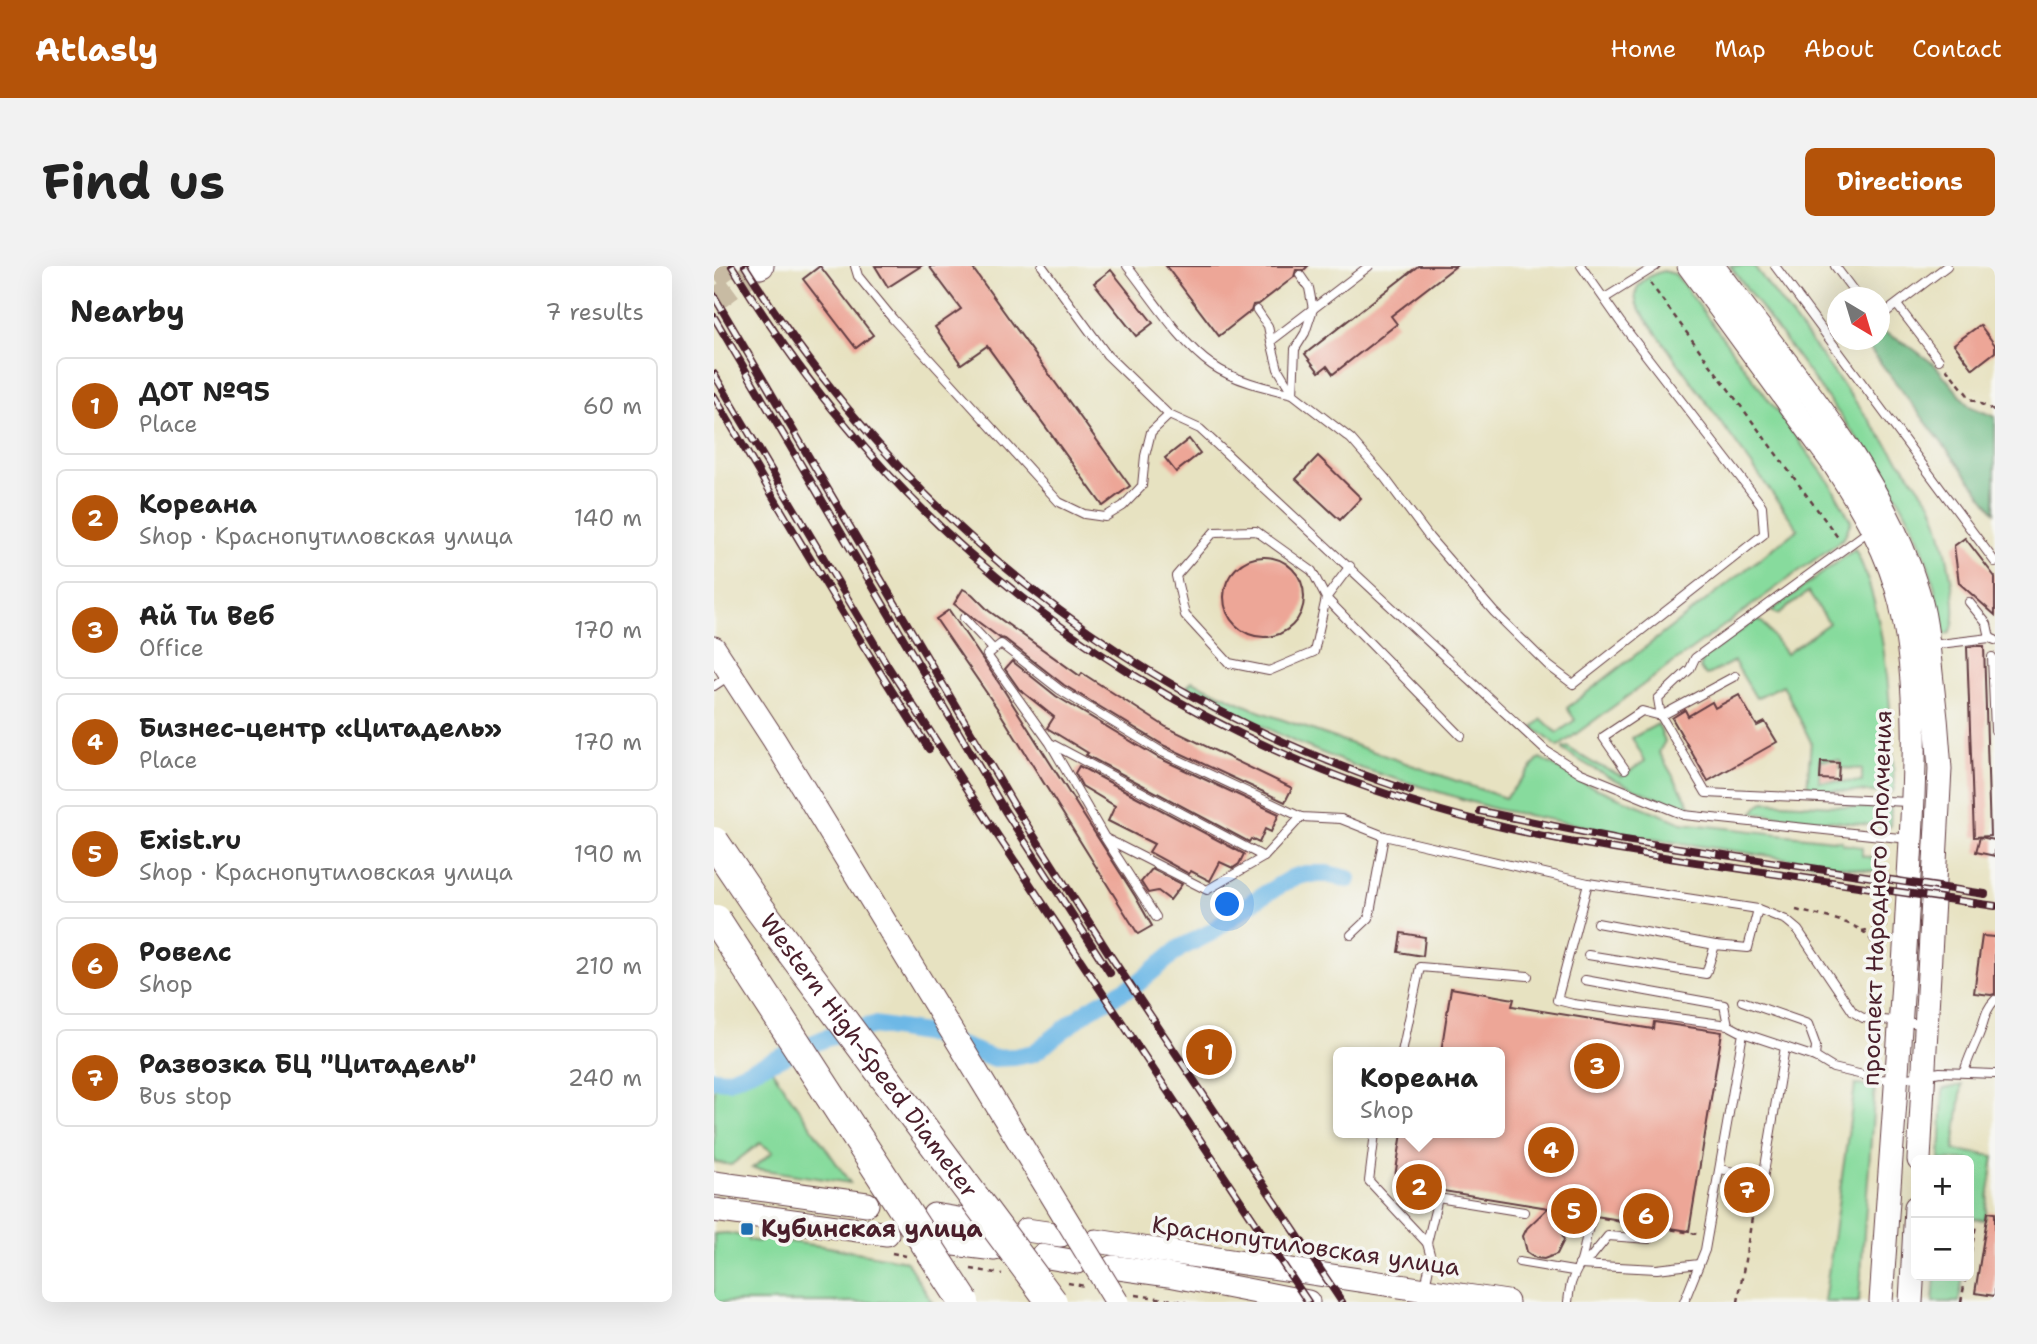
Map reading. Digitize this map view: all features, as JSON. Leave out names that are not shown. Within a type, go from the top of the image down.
[{"type":"highway","name":"Western High-Speed Diameter","points":[[714,842],[756,904],[1057,1292]]},
{"type":"highway","name":"Western High-Speed Diameter","points":[[716,920],[964,1302]]},
{"type":"main road","name":"проспект Народного Ополчения","points":[[1689,266],[1835,466],[1872,528],[1888,561],[1900,601],[1906,634],[1914,735],[1901,1023],[1881,1302]]},
{"type":"main road","points":[[1713,266],[1845,445],[1876,493],[1899,540],[1918,590],[1928,645],[1940,769],[1919,1155]]},
{"type":"main road","points":[[714,648],[723,680],[774,740],[891,932],[1123,1298]]},
{"type":"main road","points":[[714,1183],[867,1204]]},
{"type":"main road","points":[[714,1210],[885,1243]]},
{"type":"main road","points":[[934,1215],[977,1222]]},
{"type":"main road","points":[[1911,1302],[1915,1218]]},
{"type":"main road","points":[[1026,1230],[1061,1235]]},
{"type":"main road","name":"Краснопутиловская улица","points":[[1096,1241],[1507,1302]]},
{"type":"main road","points":[[954,1244],[995,1249]]},
{"type":"main road","points":[[1042,1256],[1077,1262]]},
{"type":"main road","name":"Краснопутиловская улица","points":[[1112,1267],[1169,1275],[1298,1301]]},
{"type":"lane","points":[[855,266],[858,276],[893,319],[1059,502],[1084,514],[1105,517],[1124,506],[1142,486],[1151,432],[1169,415]]},
{"type":"lane","points":[[1042,266],[1107,355],[1169,415],[1200,429],[1546,751],[1581,773],[1684,815],[1910,839]]},
{"type":"lane","points":[[1127,266],[1192,348],[1213,366],[1260,386],[1293,394]]},
{"type":"lane","points":[[1271,341],[1369,266]]},
{"type":"lane","points":[[1257,310],[1268,326],[1278,369],[1293,394],[1351,439],[1429,537],[1494,612],[1549,666],[1573,684],[1765,534],[1762,506],[1581,266]]},
{"type":"lane","points":[[1605,298],[1656,266]]},
{"type":"lane","points":[[1775,266],[1995,562]]},
{"type":"lane","points":[[1835,266],[1851,287]]},
{"type":"lane","points":[[1890,310],[1947,266]]},
{"type":"lane","points":[[1293,394],[1295,349],[1305,332],[1313,309],[1309,288],[1300,275]]},
{"type":"lane","points":[[1897,305],[1939,360]]},
{"type":"lane","points":[[1872,528],[1695,658],[1690,669],[1658,699],[1661,716],[1706,793],[1912,802]]},
{"type":"lane","points":[[1350,566],[1326,598],[1314,652],[1269,671],[1229,663],[1185,615],[1175,576],[1214,532],[1256,531],[1312,571],[1326,598],[1461,736]]},
{"type":"lane","points":[[1928,645],[1992,639],[1987,624],[1969,602]]},
{"type":"lane","points":[[964,618],[993,649]]},
{"type":"lane","points":[[1156,917],[1049,743],[987,655],[1001,643],[1060,690],[1162,752],[1301,817],[1341,819],[1384,836],[1588,883],[1758,909],[1786,920],[1798,930],[1853,1012],[1863,1018],[1926,1025]]},
{"type":"lane","points":[[1992,657],[1995,730]]},
{"type":"lane","points":[[1625,769],[1603,737],[1642,712],[1661,716],[1735,676]]},
{"type":"lane","points":[[1049,743],[1264,857]]},
{"type":"lane","points":[[1105,838],[1207,890],[1264,857],[1301,817]]},
{"type":"lane","points":[[1351,935],[1368,918],[1384,836]]},
{"type":"lane","points":[[1588,883],[1557,1000],[1728,1025],[1743,1033],[1815,1057],[1833,1068],[1847,1072],[1897,1080],[1964,1072],[1995,1074]]},
{"type":"lane","points":[[1597,923],[1715,945],[1748,948],[1758,909]]},
{"type":"lane","points":[[1588,956],[1706,974],[1715,945]]},
{"type":"lane","points":[[1403,1047],[1420,967],[1528,976]]},
{"type":"lane","points":[[1585,980],[1724,1005],[1728,1025]]},
{"type":"lane","points":[[1964,1072],[1980,1033],[1985,1009],[1995,1000]]},
{"type":"lane","points":[[1742,1001],[1808,1024],[1816,1046],[1815,1057]]},
{"type":"lane","points":[[1684,1302],[1705,1250],[1743,1033]]},
{"type":"lane","points":[[1720,1169],[1763,1179],[1785,1047]]},
{"type":"lane","points":[[1374,1138],[1369,1181],[1427,1243],[1431,1258],[1424,1289]]},
{"type":"lane","points":[[1427,1243],[1438,1198],[1524,1212]]},
{"type":"lane","points":[[1567,1302],[1585,1234],[1591,1222]]},
{"type":"lane","points":[[1576,1268],[1591,1257],[1608,1236],[1649,1240]]},
{"type":"lane","points":[[1519,1262],[1576,1268],[1657,1269],[1699,1264]]},
{"type":"path","points":[[1642,273],[1818,513],[1840,540],[1852,542]]},
{"type":"path","points":[[1939,360],[1971,399],[1995,411]]},
{"type":"path","points":[[1792,909],[1863,930],[1878,954],[1888,963]]},
{"type":"path","points":[[1863,930],[1890,925]]},
{"type":"path","points":[[1738,1302],[1755,1200],[1763,1179]]},
{"type":"path","points":[[1617,1221],[1707,1236]]},
{"type":"path","points":[[1974,1236],[1976,1225]]},
{"type":"path","points":[[885,1243],[906,1256]]},
{"type":"path","points":[[970,1269],[1009,1275]]},
{"type":"path","points":[[1961,1302],[1965,1281]]},
{"type":"path","points":[[1057,1292],[1093,1287]]},
{"type":"path","points":[[1123,1298],[1186,1302]]},
{"type":"green space","points":[[1730,266],[1754,266],[1931,503],[1945,549],[1953,589],[1953,622],[1950,633],[1943,635],[1930,570],[1915,530],[1894,492]]},
{"type":"green space","points":[[1663,271],[1675,274],[1680,280],[1830,483],[1851,521],[1844,538],[1558,747],[1533,727],[1542,719],[1557,733],[1575,720],[1567,708],[1798,529],[1639,309],[1635,295],[1640,284]]},
{"type":"green space","points":[[1890,335],[1935,365],[1969,406],[1995,417],[1995,512],[1871,350],[1890,350]]},
{"type":"green space","points":[[1855,549],[1874,603],[1886,666],[1892,730],[1892,792],[1807,789],[1811,742],[1783,685],[1756,698],[1734,661],[1706,675],[1700,669],[1705,657],[1757,619],[1764,624],[1786,654],[1829,623],[1808,592],[1778,614],[1771,611]],"holes":[[[1820,760],[1840,760],[1840,768],[1862,769],[1862,782],[1819,781]]]},
{"type":"green space","points":[[1192,681],[1258,711],[1505,798],[1540,758],[1588,785],[1682,823],[1842,841],[1842,844],[1862,847],[1862,856],[1881,859],[1880,872],[1652,839],[1495,809],[1360,768],[1295,742],[1187,687]]},
{"type":"green space","points":[[1658,724],[1665,741],[1659,752],[1691,807],[1625,784],[1563,750],[1567,747],[1622,776],[1645,761],[1632,738]]},
{"type":"green space","points":[[1764,802],[1891,809],[1890,827],[1753,813]]},
{"type":"green space","points":[[770,1067],[850,1183],[752,1168],[773,1152],[760,1143],[731,1165],[714,1162],[714,1084],[732,1084]]},
{"type":"green space","points":[[1855,1085],[1875,1086],[1859,1300],[1824,1302]]},
{"type":"green space","points":[[1962,1085],[1954,1150],[1994,1156],[1985,1220],[1974,1219],[1974,1155],[1940,1155],[1943,1089]]},
{"type":"green space","points":[[727,1233],[760,1242],[761,1238],[906,1261],[932,1302],[714,1302],[714,1234]]},
{"type":"green space","points":[[1935,1281],[1962,1281],[1959,1302],[1933,1302]]},
{"type":"building","points":[[820,266],[873,335],[856,348],[803,279]]},
{"type":"building","points":[[875,266],[921,266],[888,287]]},
{"type":"building","points":[[929,266],[971,266],[1130,486],[1103,506],[987,346],[961,364],[935,327],[961,309]]},
{"type":"building","points":[[1166,266],[1308,266],[1304,270],[1296,270],[1294,277],[1259,304],[1253,305],[1251,311],[1219,336]]},
{"type":"building","points":[[1418,266],[1456,266],[1391,316],[1397,324],[1333,374],[1327,366],[1319,372],[1305,354]]},
{"type":"building","points":[[1111,270],[1153,323],[1136,336],[1094,283]]},
{"type":"building","points":[[1980,325],[1995,345],[1995,352],[1973,369],[1954,344]]},
{"type":"building","points":[[1189,439],[1200,453],[1176,472],[1165,458]]},
{"type":"building","points":[[1318,456],[1361,498],[1340,520],[1296,479]]},
{"type":"building","points":[[1965,538],[1995,577],[1995,615],[1959,583],[1954,546]]},
{"type":"building","points":[[1264,557],[1279,560],[1292,569],[1301,582],[1304,597],[1301,612],[1292,625],[1279,634],[1264,637],[1249,634],[1236,625],[1227,612],[1224,597],[1227,582],[1236,569],[1249,560]]},
{"type":"building","points":[[963,589],[989,611],[1080,676],[1082,673],[1166,727],[1292,788],[1285,802],[1165,746],[1064,685],[954,604]]},
{"type":"building","points":[[949,610],[1003,689],[1152,926],[1138,934],[997,708],[936,619]]},
{"type":"building","points":[[1984,646],[1990,836],[1974,837],[1967,647]]},
{"type":"building","points":[[1012,661],[1056,696],[1159,758],[1279,814],[1271,832],[1265,829],[1259,843],[1251,839],[1249,842],[1086,755],[1088,753],[1047,728],[1054,717],[1019,689],[1005,669]]},
{"type":"building","points":[[1739,695],[1757,726],[1765,722],[1777,742],[1708,781],[1672,718],[1685,710],[1688,716],[1712,702],[1715,708]]},
{"type":"building","points":[[1821,762],[1839,763],[1838,780],[1820,779]]},
{"type":"building","points":[[1079,766],[1244,854],[1239,864],[1233,868],[1220,862],[1210,881],[1191,871],[1189,874],[1149,852],[1154,844],[1108,821],[1115,806],[1082,786],[1075,773]]},
{"type":"building","points":[[1980,837],[1995,840],[1995,856],[1976,852]]},
{"type":"building","points":[[1152,869],[1182,884],[1170,900],[1158,891],[1148,893],[1141,882]]},
{"type":"building","points":[[1401,933],[1425,937],[1423,956],[1398,952]]},
{"type":"building","points":[[1982,936],[1995,937],[1995,994],[1991,995],[1974,993]]},
{"type":"building","points":[[1451,988],[1514,999],[1512,1006],[1653,1029],[1654,1022],[1722,1032],[1689,1231],[1552,1209],[1564,1240],[1557,1254],[1544,1259],[1536,1258],[1527,1252],[1523,1236],[1527,1228],[1548,1208],[1394,1183],[1401,1138],[1505,1138],[1505,1047],[1442,1047]]},
{"type":"building","points":[[1204,1044],[1215,1047],[1223,1056],[1213,1062],[1201,1060]]},
{"type":"building","points":[[1988,1212],[1995,1213],[1995,1296],[1975,1293]]},
{"type":"waterway","points":[[714,1079],[728,1080],[826,1038],[874,1025],[930,1034],[992,1058],[1034,1053],[1090,1009],[1138,983],[1180,948],[1210,933],[1255,900],[1292,878],[1306,874],[1327,874],[1348,879]]},
{"type":"tunnel","points":[[714,277],[729,266]]},
{"type":"tunnel","points":[[714,301],[760,267]]},
{"type":"railway","points":[[732,266],[785,347],[844,423],[908,494],[977,560],[1052,620],[1131,674],[1214,721],[1301,761],[1390,795],[1510,829],[1651,855],[1995,906]]},
{"type":"railway","points":[[745,266],[807,357],[876,441],[950,518],[1031,588],[1117,650],[1209,705],[1307,752],[1410,791]]},
{"type":"railway","points":[[714,296],[1014,805],[1110,955],[1342,1302]]},
{"type":"railway","points":[[714,317],[1005,811],[1110,973]]},
{"type":"railway","points":[[714,374],[889,668],[1308,1302]]},
{"type":"railway","points":[[714,396],[819,574],[929,749]]},
{"type":"railway","points":[[1480,811],[1618,839],[1985,894]]},
{"type":"place","name":"ДОТ №95","points":[[1209,1052]]},
{"type":"place","name":"Ай Ти Веб","points":[[1597,1066]]},
{"type":"place","name":"Бизнес-центр «Цитадель»","points":[[1551,1150]]},
{"type":"place","name":"Кореана","points":[[1419,1187]]},
{"type":"place","name":"Развозка БЦ \"Цитадель\"","points":[[1747,1190]]},
{"type":"place","name":"Exist.ru","points":[[1574,1211]]},
{"type":"place","name":"Ровелс","points":[[1646,1216]]},
{"type":"place","name":"Кубинская улица","points":[[747,1229]]}]
